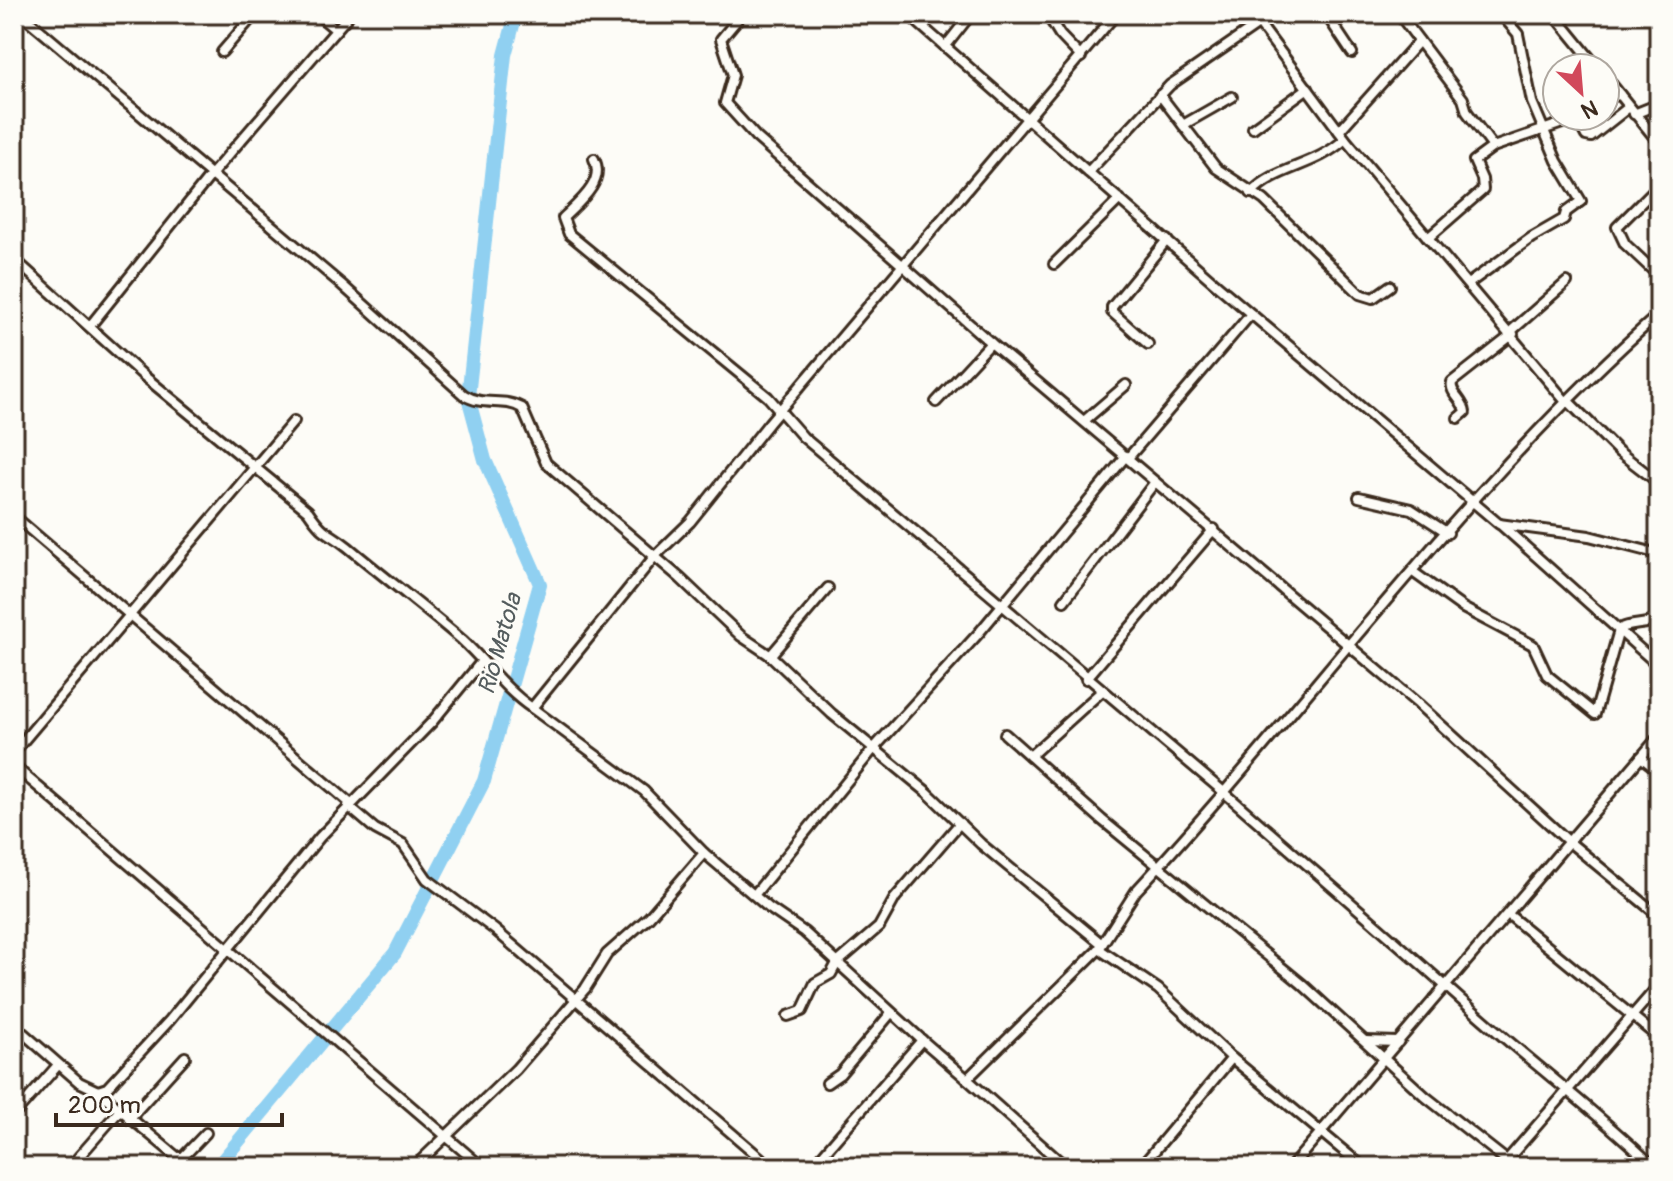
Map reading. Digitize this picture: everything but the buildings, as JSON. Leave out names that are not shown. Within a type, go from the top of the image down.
[{"type":"street","points":[[21,14],[341,284],[464,395],[477,402],[514,403],[522,408],[546,463],[655,556],[741,636],[807,687],[832,714],[875,747],[1094,935],[1100,947],[1158,989],[1232,1058],[1363,1167]]},
{"type":"street","points":[[222,52],[255,14]]},
{"type":"street","points":[[317,14],[336,30]]},
{"type":"street","points":[[90,326],[211,175],[350,14]]},
{"type":"street","points":[[742,14],[721,39],[733,75],[725,103],[756,137],[991,343],[1350,646],[1568,841],[1659,916]]},
{"type":"street","points":[[908,14],[948,45],[953,54],[1251,314],[1474,501],[1659,666]]},
{"type":"street","points":[[948,45],[971,14]]},
{"type":"street","points":[[1047,14],[1060,35],[1081,57]]},
{"type":"street","points":[[532,708],[655,556],[690,522],[779,412],[1116,14]]},
{"type":"street","points":[[1252,14],[1345,139],[1568,402],[1619,452],[1659,483]]},
{"type":"street","points":[[1088,172],[1160,95],[1273,14]]},
{"type":"street","points":[[1326,14],[1352,53]]},
{"type":"street","points":[[1399,14],[1463,99],[1467,112],[1493,147]]},
{"type":"street","points":[[1501,14],[1518,34],[1524,49],[1532,102],[1541,121]]},
{"type":"street","points":[[1554,14],[1585,52]]},
{"type":"street","points":[[1339,131],[1419,41]]},
{"type":"street","points":[[1253,128],[1308,88]]},
{"type":"street","points":[[1160,95],[1216,168],[1264,200],[1367,299],[1390,286]]},
{"type":"street","points":[[1621,96],[1659,143]]},
{"type":"street","points":[[1183,125],[1232,97]]},
{"type":"street","points":[[1621,117],[1632,110],[1659,104]]},
{"type":"street","points":[[1428,238],[1483,190],[1474,161],[1493,147],[1541,128]]},
{"type":"street","points":[[1468,284],[1564,219],[1566,212],[1581,201],[1557,161],[1546,132]]},
{"type":"street","points":[[1251,193],[1274,176],[1326,156],[1345,139]]},
{"type":"street","points":[[594,159],[598,168],[596,180],[563,218],[564,228],[617,276],[768,397],[803,437],[1002,604],[1086,679],[1225,793],[1448,985],[1481,1018],[1569,1089],[1654,1167]]},
{"type":"street","points":[[1659,185],[1617,227],[1625,244],[1659,276]]},
{"type":"street","points":[[1054,264],[1120,199]]},
{"type":"street","points":[[1148,344],[1112,312],[1112,307],[1167,240]]},
{"type":"street","points":[[14,259],[308,511],[325,534],[344,544],[429,612],[482,661],[499,683],[644,791],[704,853],[804,932],[1062,1166]]},
{"type":"street","points":[[1458,418],[1465,412],[1451,387],[1452,382],[1567,282]]},
{"type":"street","points":[[755,894],[875,747],[1251,314]]},
{"type":"street","points":[[967,1079],[1100,947],[1136,891],[1225,793],[1474,501],[1568,402],[1659,314]]},
{"type":"street","points":[[1648,324],[1659,332]]},
{"type":"street","points":[[936,402],[991,343]]},
{"type":"street","points":[[1084,421],[1126,385]]},
{"type":"street","points":[[14,752],[294,421]]},
{"type":"street","points":[[1064,601],[1155,482]]},
{"type":"street","points":[[1359,497],[1411,509],[1448,533]]},
{"type":"street","points":[[14,516],[131,614],[375,829],[403,844],[427,879],[461,902],[771,1167]]},
{"type":"street","points":[[1499,524],[1589,536],[1659,554]]},
{"type":"street","points":[[1086,679],[1214,529]]},
{"type":"street","points":[[1413,572],[1463,608],[1533,645],[1547,675],[1595,714],[1619,630],[1625,626],[1645,626],[1659,619]]},
{"type":"street","points":[[770,656],[828,588]]},
{"type":"street","points":[[98,1091],[107,1088],[140,1054],[349,805],[432,722],[482,661]]},
{"type":"street","points":[[1030,756],[1102,691]]},
{"type":"street","points":[[1005,734],[1102,820],[1160,865],[1366,1041],[1504,1164],[1515,1167]]},
{"type":"street","points":[[1291,1167],[1659,736]]},
{"type":"street","points":[[1641,757],[1659,771]]},
{"type":"street","points":[[14,766],[482,1167]]},
{"type":"street","points":[[788,1016],[804,1008],[815,983],[831,974],[837,963],[882,923],[895,898],[960,823]]},
{"type":"street","points":[[414,1167],[444,1135],[485,1101],[585,989],[607,954],[649,917],[704,853]]},
{"type":"street","points":[[1509,915],[1659,1038]]},
{"type":"street","points":[[1094,935],[1108,936]]},
{"type":"street","points":[[1504,1164],[1659,985]]},
{"type":"street","points":[[827,1083],[840,1074],[891,1013]]},
{"type":"street","points":[[14,1025],[58,1065],[79,1082],[98,1091],[180,1162],[206,1133]]},
{"type":"street","points":[[812,1167],[922,1040]]},
{"type":"street","points":[[1366,1041],[1398,1042]]},
{"type":"street","points":[[129,1119],[185,1057]]},
{"type":"street","points":[[1141,1167],[1232,1058]]},
{"type":"street","points":[[14,1115],[58,1065]]},
{"type":"street","points":[[70,1167],[119,1111]]},
{"type":"waterway","name":"Rio Matola","points":[[217,1167],[395,953],[484,781],[540,584],[485,460],[468,397],[505,55],[516,14]]}]
